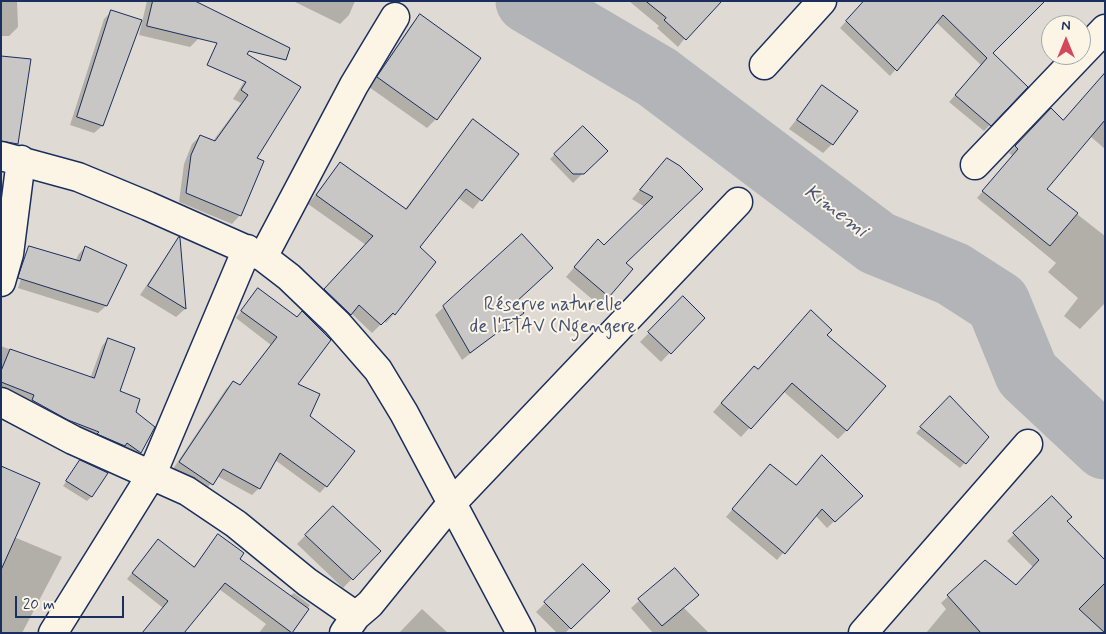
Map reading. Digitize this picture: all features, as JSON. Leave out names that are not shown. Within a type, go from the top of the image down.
[{"type":"street","points":[[764,65],[822,1]]},
{"type":"street","points":[[53,633],[152,474],[255,253],[394,17]]},
{"type":"street","points":[[1091,44],[1105,29]]},
{"type":"street","points":[[975,165],[1070,65]]},
{"type":"street","points":[[1,282],[9,254],[11,158],[78,177],[255,253],[289,277],[337,323],[378,370],[404,412],[520,633]]},
{"type":"street","points":[[1,402],[73,440],[187,491],[236,524],[307,582],[350,625],[370,604],[452,504],[738,202]]},
{"type":"street","points":[[863,633],[1028,444]]},
{"type":"green space","name":"Réserve naturelle de l'ITAV (Ngengere","points":[[1,1],[1105,1],[1105,633],[1,633]]},
{"type":"building","points":[[153,1],[195,1],[290,48],[286,60],[249,51],[247,54],[301,87],[257,158],[264,161],[241,216],[186,193],[191,155],[200,135],[215,141],[248,95],[241,90],[246,82],[207,65],[217,43],[147,26]]},
{"type":"building","points":[[646,1],[722,1],[686,40],[664,20],[666,18]]},
{"type":"building","points":[[864,1],[1045,1],[993,53],[1028,87],[991,126],[955,95],[987,58],[943,15],[897,71],[846,21]]},
{"type":"building","points":[[111,10],[142,20],[103,126],[77,117]]},
{"type":"building","points":[[420,14],[481,58],[437,120],[377,77]]},
{"type":"building","points":[[1,56],[31,59],[18,144],[1,141]]},
{"type":"building","points":[[1105,73],[1105,120],[1047,189],[1078,213],[1050,246],[982,191],[1018,149],[1015,146],[1051,108],[1063,120]]},
{"type":"building","points":[[822,85],[858,111],[833,145],[797,120]]},
{"type":"building","points":[[473,119],[519,154],[482,201],[466,189],[420,247],[436,262],[395,315],[393,313],[381,325],[359,305],[351,315],[324,289],[373,236],[316,195],[340,162],[406,209]]},
{"type":"building","points":[[583,126],[608,151],[584,174],[573,174],[554,154]]},
{"type":"building","points":[[667,158],[680,166],[703,189],[626,263],[633,269],[609,297],[574,267],[598,239],[604,245],[653,197],[640,190]]},
{"type":"building","points":[[522,234],[553,268],[516,302],[524,313],[470,353],[443,306]]},
{"type":"building","points":[[180,238],[186,309],[148,286]]},
{"type":"building","points":[[29,246],[80,261],[85,246],[127,265],[107,306],[18,278]]},
{"type":"building","points":[[258,288],[297,317],[302,311],[331,340],[298,384],[320,394],[310,416],[355,451],[327,487],[280,453],[260,489],[223,469],[213,485],[179,462],[233,381],[240,385],[277,337],[241,311]]},
{"type":"building","points":[[683,296],[705,318],[671,354],[648,332]]},
{"type":"building","points":[[811,310],[832,330],[827,335],[886,386],[847,431],[792,383],[751,429],[721,403],[754,366],[758,369]]},
{"type":"building","points":[[108,338],[135,348],[120,391],[140,399],[136,412],[155,427],[141,453],[127,443],[125,446],[97,434],[99,432],[68,420],[32,400],[34,395],[1,382],[1,371],[10,349],[94,378]]},
{"type":"building","points":[[950,396],[989,437],[966,464],[920,427]]},
{"type":"building","points":[[822,455],[863,496],[835,522],[822,509],[785,554],[732,509],[770,464],[796,485]]},
{"type":"building","points":[[80,460],[108,473],[92,497],[66,481]]},
{"type":"building","points":[[1,466],[40,483],[1,570]]},
{"type":"building","points":[[1052,496],[1072,517],[1067,521],[1105,560],[1105,583],[1079,609],[1105,633],[981,633],[947,595],[985,560],[1016,585],[1039,560],[1013,533]]},
{"type":"building","points":[[333,506],[381,551],[353,580],[305,535]]},
{"type":"building","points":[[218,534],[244,553],[240,559],[309,609],[292,633],[225,583],[184,633],[142,633],[168,601],[132,573],[158,539],[194,567]]},
{"type":"building","points":[[583,564],[610,591],[571,629],[544,602]]},
{"type":"building","points":[[675,568],[699,595],[662,626],[638,599]]},
{"type":"waterway","name":"Kimemi","points":[[528,1],[657,77],[877,243],[953,274],[998,303],[1027,374],[1105,447]]}]
